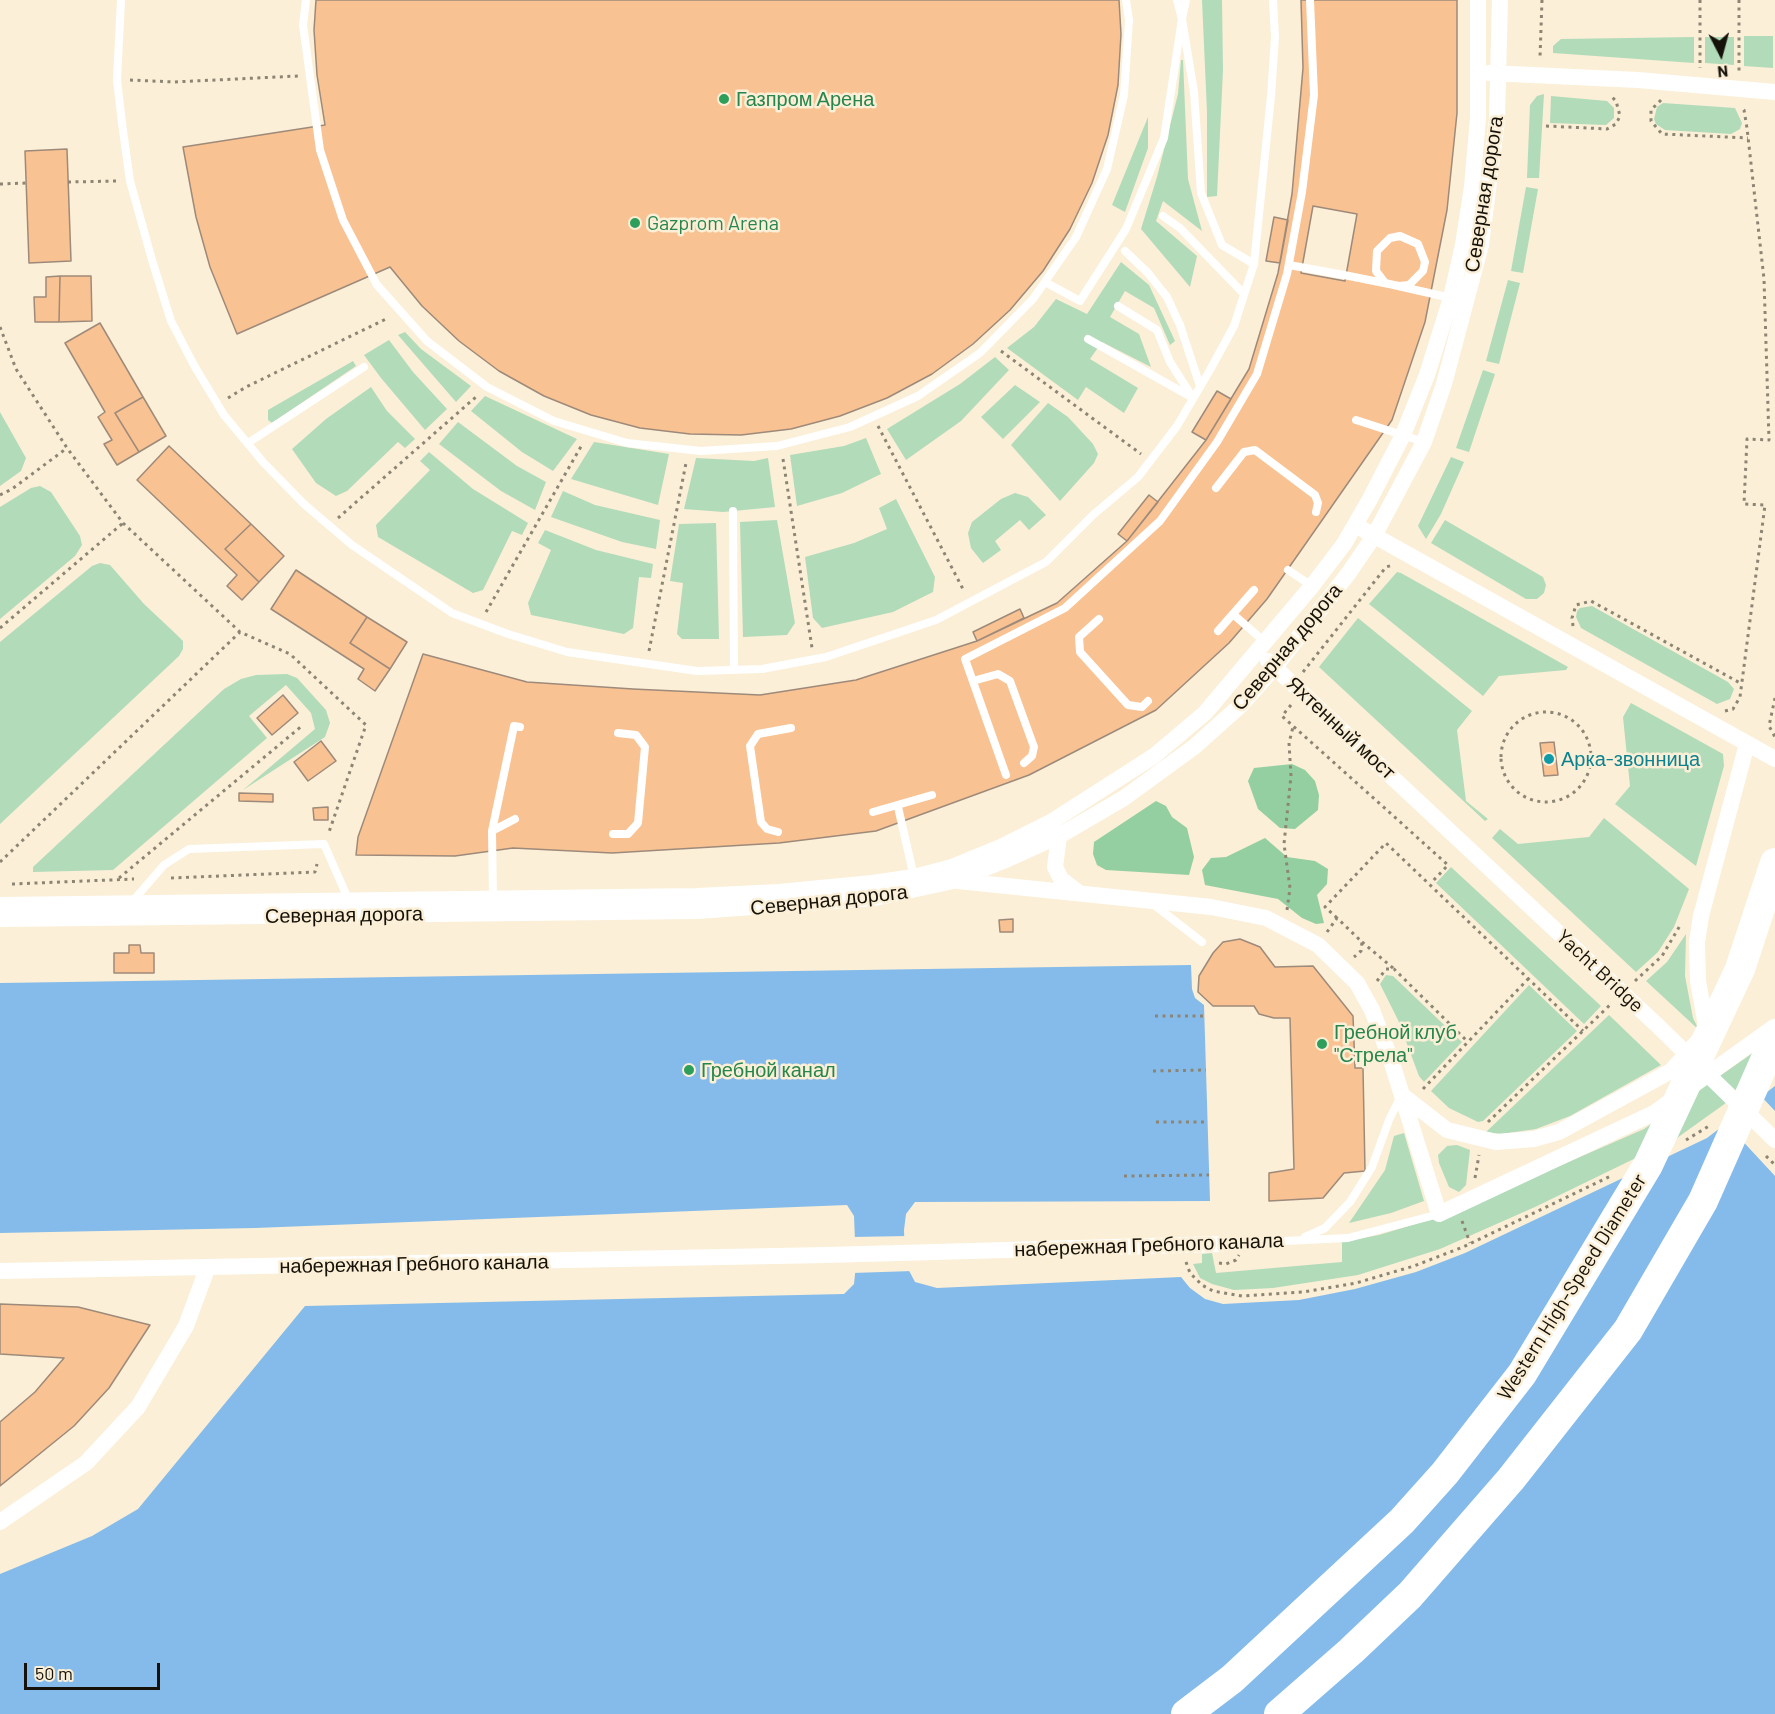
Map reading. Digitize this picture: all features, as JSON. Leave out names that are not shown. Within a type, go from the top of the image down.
[{"type":"highway","name":"Western High-Speed Diameter","points":[[1186,1714],[1232,1678],[1402,1521],[1445,1473],[1522,1374],[1648,1165],[1740,969],[1775,863]]},
{"type":"highway","points":[[1279,1714],[1410,1595],[1511,1479],[1628,1330],[1703,1201],[1775,1038]]},
{"type":"street","name":"Северная дорога","points":[[0,919],[698,911],[875,898],[949,875],[1124,798],[1194,747],[1240,705],[1275,667],[1348,574],[1374,536],[1424,442],[1444,384],[1459,299],[1472,187],[1479,73],[1478,7]]},
{"type":"street","name":"Северная дорога","points":[[1055,829],[1182,734],[1205,712],[1312,586],[1355,525],[1403,435],[1481,245],[1497,120],[1500,7]]},
{"type":"street","points":[[1479,73],[1638,80],[1775,92]]},
{"type":"street","points":[[1355,525],[1775,759]]},
{"type":"street","name":"Яхтенный мост","points":[[1262,647],[1275,667],[1423,805]]},
{"type":"street","points":[[1402,1095],[1447,1130],[1496,1142],[1534,1139],[1559,1132],[1671,1071],[1707,1031],[1698,981],[1697,942],[1701,916],[1747,744]]},
{"type":"street","name":"Yacht Bridge","points":[[1423,805],[1658,1026],[1775,1140]]},
{"type":"street","points":[[1055,829],[1055,867],[1061,879],[1082,894]]},
{"type":"street","name":"Северная дорога","points":[[0,905],[492,899],[779,892],[949,875]]},
{"type":"street","points":[[949,875],[1082,894],[1211,907],[1266,918],[1318,945],[1357,983],[1372,1010],[1402,1095],[1439,1214],[1654,1113],[1775,1027]]},
{"type":"street","name":"набережная Гребного канала","points":[[0,1271],[207,1269],[1221,1244]]},
{"type":"street","points":[[0,1521],[86,1463],[138,1407],[186,1326],[207,1269]]},
{"type":"lane","points":[[121,0],[117,80],[130,181],[171,321],[218,405],[248,443],[304,504],[352,545],[452,613],[567,652],[697,671],[762,669],[814,659],[936,620],[1046,562],[1093,515],[1138,477],[1193,398],[1234,326],[1254,264],[1271,96],[1275,37],[1273,0]]},
{"type":"lane","points":[[306,0],[303,25],[320,150],[343,220],[377,285],[428,341],[487,387],[554,421],[627,442],[701,451],[781,445],[850,427],[873,417],[918,396],[990,343],[1033,299],[1076,237],[1107,169],[1124,95],[1129,20],[1126,0]]},
{"type":"lane","points":[[1177,0],[1194,92],[1200,193],[1222,245],[1254,264]]},
{"type":"lane","points":[[1045,282],[1080,301],[1126,229],[1164,138],[1186,0]]},
{"type":"lane","points":[[1006,775],[965,659],[1065,608],[1160,521],[1217,442],[1257,374],[1288,265],[1302,192],[1314,95],[1310,0]]},
{"type":"lane","points":[[1163,216],[1180,228],[1244,294]]},
{"type":"lane","points":[[1288,265],[1344,275],[1399,286],[1417,279],[1423,271],[1423,252],[1418,244],[1400,236],[1390,238],[1377,251],[1376,271],[1385,283],[1459,299]]},
{"type":"lane","points":[[1125,251],[1148,273],[1167,297],[1180,325],[1200,386]]},
{"type":"lane","points":[[1118,306],[1156,330],[1170,362],[1193,398]]},
{"type":"lane","points":[[1088,339],[1193,398]]},
{"type":"lane","points":[[248,443],[364,367]]},
{"type":"lane","points":[[1356,420],[1424,442]]},
{"type":"lane","points":[[1216,488],[1244,452],[1259,451],[1315,495],[1317,512]]},
{"type":"lane","points":[[733,511],[734,669]]},
{"type":"lane","points":[[1288,570],[1312,586]]},
{"type":"lane","points":[[1218,631],[1254,590]]},
{"type":"lane","points":[[1234,615],[1262,647]]},
{"type":"lane","points":[[1099,619],[1079,637],[1080,651],[1128,705],[1136,707],[1147,703]]},
{"type":"lane","points":[[973,681],[990,675],[1003,675],[1011,681],[1034,747],[1032,756],[1025,763]]},
{"type":"lane","points":[[492,899],[492,831],[514,726],[520,727]]},
{"type":"lane","points":[[777,832],[767,829],[761,822],[750,746],[758,734],[791,728]]},
{"type":"lane","points":[[617,834],[633,831],[638,824],[645,747],[640,739],[618,733]]},
{"type":"lane","points":[[873,812],[898,807],[932,795]]},
{"type":"lane","points":[[898,807],[914,877]]},
{"type":"lane","points":[[492,831],[515,819]]},
{"type":"lane","points":[[131,903],[164,865],[189,849],[324,844],[349,901]]},
{"type":"lane","points":[[1149,901],[1202,942]]},
{"type":"lane","name":"набережная Гребного канала","points":[[1221,1244],[1299,1240],[1325,1228],[1350,1202],[1372,1167],[1389,1120],[1402,1095]]},
{"type":"lane","points":[[1299,1240],[1348,1238],[1439,1214]]},
{"type":"path","points":[[1540,57],[1542,0]]},
{"type":"path","points":[[1700,0],[1700,68]]},
{"type":"path","points":[[1739,0],[1739,70]]},
{"type":"path","points":[[117,80],[174,82],[309,76]]},
{"type":"path","points":[[1546,126],[1607,129],[1616,124],[1620,116],[1616,101],[1608,94]]},
{"type":"path","points":[[1666,98],[1657,101],[1651,110],[1651,121],[1662,134],[1748,138]]},
{"type":"path","points":[[1719,710],[1732,709],[1740,697],[1765,505],[1744,504],[1747,439],[1769,440],[1764,279],[1744,110],[1739,105]]},
{"type":"path","points":[[68,182],[130,181]]},
{"type":"path","points":[[0,184],[26,183]]},
{"type":"path","points":[[218,405],[246,387],[401,312]]},
{"type":"path","points":[[0,327],[16,369],[67,448],[123,523],[240,632],[290,654],[366,725],[315,872]]},
{"type":"path","points":[[990,343],[1150,461]]},
{"type":"path","points":[[330,526],[371,486],[487,387]]},
{"type":"path","points":[[873,417],[970,603]]},
{"type":"path","points":[[480,624],[590,431]]},
{"type":"path","points":[[781,445],[814,659]]},
{"type":"path","points":[[0,495],[12,489],[67,448]]},
{"type":"path","points":[[646,665],[688,450]]},
{"type":"path","points":[[0,628],[123,523]]},
{"type":"path","points":[[1303,672],[1386,567],[1395,565]]},
{"type":"path","points":[[1576,631],[1572,624],[1572,612],[1576,605],[1591,601],[1742,684]]},
{"type":"path","points":[[0,862],[240,632]]},
{"type":"path","points":[[1775,698],[1769,726],[1775,737]]},
{"type":"path","points":[[1292,705],[1282,716],[1448,865],[1431,883]]},
{"type":"path","points":[[1550,712],[1572,720],[1584,732],[1590,748],[1590,765],[1584,780],[1572,793],[1557,800],[1541,801],[1524,796],[1511,786],[1503,771],[1502,745],[1509,730],[1521,719],[1535,713],[1550,712]]},
{"type":"path","points":[[117,879],[303,726]]},
{"type":"path","points":[[1286,915],[1290,888],[1284,844],[1291,776],[1289,743],[1293,727]]},
{"type":"path","points":[[1336,918],[1324,907],[1386,843],[1431,883],[1583,1031]]},
{"type":"path","points":[[1362,942],[1394,969],[1468,1042]]},
{"type":"path","points":[[1376,984],[1386,969],[1394,969]]},
{"type":"path","points":[[1632,984],[1641,976]]},
{"type":"path","points":[[1423,1089],[1529,978]]},
{"type":"path","points":[[1483,1127],[1616,1000]]},
{"type":"path","points":[[1155,1016],[1204,1016]]},
{"type":"path","points":[[1153,1071],[1206,1070]]},
{"type":"path","points":[[1416,1081],[1430,1096]]},
{"type":"path","points":[[1156,1122],[1208,1122]]},
{"type":"path","points":[[1680,1143],[1710,1126]]},
{"type":"path","points":[[1184,1256],[1190,1273],[1202,1285],[1213,1291],[1242,1296],[1303,1292],[1356,1282],[1414,1266],[1463,1247],[1617,1173]]},
{"type":"path","points":[[1125,1176],[1209,1174]]},
{"type":"green space","points":[[1202,0],[1222,0],[1223,70],[1217,196],[1207,197],[1207,112]]},
{"type":"green space","points":[[1744,36],[1773,36],[1773,68],[1744,66]]},
{"type":"green space","points":[[1694,37],[1694,63],[1553,53],[1553,46],[1561,39]]},
{"type":"green space","points":[[1705,37],[1734,37],[1734,65],[1705,63]]},
{"type":"green space","points":[[1181,60],[1183,60],[1188,179],[1202,231],[1163,201],[1156,221],[1197,256],[1190,287],[1141,229],[1178,94]]},
{"type":"green space","points":[[1544,94],[1539,178],[1527,178],[1530,105],[1537,96]]},
{"type":"green space","points":[[1551,96],[1607,101],[1614,108],[1614,118],[1606,125],[1550,123]]},
{"type":"green space","points":[[1663,103],[1735,108],[1742,123],[1740,129],[1731,134],[1665,130],[1656,124],[1654,119],[1657,107]]},
{"type":"green space","points":[[1148,117],[1148,148],[1125,212],[1112,205]]},
{"type":"green space","points":[[1526,187],[1538,189],[1523,273],[1511,271]]},
{"type":"green space","points":[[1121,262],[1149,285],[1175,341],[1170,345],[1154,308],[1125,291],[1110,317],[1139,334],[1151,367],[1102,342],[1090,359],[1138,388],[1124,413],[1086,387],[1078,400],[1007,348],[1034,327],[1056,299],[1087,314]]},
{"type":"green space","points":[[1508,280],[1520,283],[1499,364],[1486,361]]},
{"type":"green space","points":[[405,332],[421,349],[471,386],[456,402],[398,335]]},
{"type":"green space","points":[[389,340],[413,372],[447,409],[425,430],[364,355]]},
{"type":"green space","points":[[995,357],[1009,370],[961,421],[906,460],[887,429],[960,384]]},
{"type":"green space","points":[[353,361],[356,366],[272,423],[268,420],[268,410]]},
{"type":"green space","points":[[1483,370],[1495,374],[1469,452],[1456,448]]},
{"type":"green space","points":[[1015,385],[1040,402],[1003,439],[981,417]]},
{"type":"green space","points":[[371,387],[387,411],[415,439],[405,448],[398,442],[347,491],[336,496],[316,483],[292,449],[326,419]]},
{"type":"green space","points":[[485,396],[577,439],[553,471],[522,452],[471,411]]},
{"type":"green space","points":[[1048,403],[1068,417],[1093,444],[1098,454],[1094,463],[1060,501],[1011,445]]},
{"type":"green space","points":[[0,412],[26,458],[21,471],[0,486]]},
{"type":"green space","points":[[458,422],[517,466],[546,482],[535,510],[501,491],[439,444]]},
{"type":"green space","points":[[866,438],[881,474],[842,493],[797,506],[790,455],[844,446]]},
{"type":"green space","points":[[594,442],[669,454],[658,505],[571,479]]},
{"type":"green space","points":[[429,452],[473,489],[528,523],[522,535],[512,531],[483,590],[473,593],[378,537],[376,525],[430,470],[420,461]]},
{"type":"green space","points":[[1451,457],[1464,462],[1441,514],[1426,539],[1418,526]]},
{"type":"green space","points":[[696,458],[754,461],[768,458],[775,507],[723,512],[684,509]]},
{"type":"green space","points":[[40,486],[51,492],[80,536],[82,545],[75,556],[0,619],[0,507],[31,488]]},
{"type":"green space","points":[[563,491],[595,505],[660,520],[656,549],[622,542],[551,517]]},
{"type":"green space","points":[[1015,493],[1028,497],[1046,515],[1029,530],[1020,520],[995,541],[1001,550],[983,563],[971,548],[968,533],[972,522],[1001,499]]},
{"type":"green space","points":[[896,499],[935,577],[933,592],[893,612],[822,628],[813,618],[805,557],[854,543],[887,529],[879,508]]},
{"type":"green space","points":[[777,520],[795,623],[787,635],[743,637],[740,522]]},
{"type":"green space","points":[[1445,520],[1543,577],[1546,585],[1544,593],[1537,599],[1526,599],[1431,543]]},
{"type":"green space","points":[[716,523],[719,639],[682,639],[677,634],[683,583],[670,581],[679,524]]},
{"type":"green space","points":[[545,530],[596,550],[653,564],[651,578],[639,577],[633,628],[624,634],[531,615],[528,603],[551,550],[538,543]]},
{"type":"green space","points":[[100,563],[110,565],[144,604],[183,641],[183,649],[179,656],[0,824],[0,642],[92,566]]},
{"type":"green space","points":[[1397,572],[1568,667],[1566,670],[1499,676],[1483,696],[1369,604]]},
{"type":"green space","points":[[1592,606],[1728,682],[1734,689],[1730,699],[1717,704],[1581,628],[1576,617],[1577,611],[1580,608]]},
{"type":"green space","points":[[1358,618],[1472,711],[1457,730],[1466,801],[1488,819],[1485,821],[1319,667]]},
{"type":"green space","points":[[287,674],[297,678],[326,710],[330,723],[325,737],[243,790],[315,729],[311,713],[286,685],[249,716],[267,738],[113,870],[33,872],[33,867],[224,689],[241,679],[256,675]]},
{"type":"green space","points":[[1631,703],[1723,754],[1724,766],[1696,866],[1615,804],[1630,786],[1623,717]]},
{"type":"green space","points":[[1292,764],[1305,770],[1315,781],[1319,795],[1318,810],[1295,829],[1280,828],[1258,809],[1248,781],[1254,768]]},
{"type":"green space","points":[[1156,801],[1166,806],[1172,817],[1187,828],[1194,857],[1189,875],[1106,870],[1097,865],[1093,854],[1094,842]]},
{"type":"green space","points":[[1604,818],[1689,889],[1674,927],[1658,952],[1636,972],[1492,838],[1500,829],[1518,844],[1589,837]]},
{"type":"green space","points":[[1265,838],[1287,857],[1315,861],[1328,869],[1327,884],[1317,895],[1324,923],[1316,924],[1302,918],[1278,899],[1205,885],[1202,870],[1211,858],[1226,857]]},
{"type":"green space","points":[[1451,867],[1601,1006],[1584,1024],[1436,883]]},
{"type":"green space","points":[[1686,934],[1685,976],[1693,1018],[1699,1030],[1646,981],[1667,962]]},
{"type":"green space","points":[[1386,975],[1393,976],[1462,1042],[1424,1082],[1419,1076],[1398,1020],[1380,984]]},
{"type":"green space","points":[[1529,985],[1577,1031],[1483,1121],[1478,1122],[1449,1108],[1431,1091]]},
{"type":"green space","points":[[1609,1015],[1661,1065],[1570,1116],[1536,1129],[1501,1134],[1486,1132]]},
{"type":"green space","points":[[1757,1050],[1765,1075],[1677,1138],[1535,1207],[1440,1249],[1358,1275],[1273,1288],[1234,1290],[1212,1284],[1200,1278],[1193,1264],[1202,1263],[1202,1254],[1212,1253],[1216,1273],[1342,1262],[1342,1242],[1379,1235],[1452,1213],[1644,1129]]},
{"type":"green space","points":[[1404,1133],[1424,1201],[1391,1213],[1349,1223],[1385,1170],[1394,1136]]},
{"type":"green space","points":[[1457,1145],[1470,1150],[1466,1185],[1459,1192],[1449,1187],[1438,1155],[1447,1146]]},
{"type":"water","points":[[1191,965],[1192,989],[1195,998],[1204,1005],[1210,1201],[915,1202],[906,1214],[904,1230],[905,1263],[915,1282],[937,1288],[1181,1277],[1190,1288],[1205,1299],[1223,1304],[1299,1300],[1355,1289],[1416,1272],[1465,1253],[1707,1138],[1775,1086],[1775,1714],[0,1714],[0,1574],[92,1536],[138,1509],[305,1306],[844,1294],[854,1284],[856,1265],[854,1216],[847,1205],[255,1228],[0,1233],[0,983]]},
{"type":"pier","points":[[1759,1094],[1775,1111],[1775,1176],[1724,1121]]},
{"type":"pier","points":[[908,1236],[908,1263],[913,1271],[852,1273],[852,1237]]},
{"type":"building","name":"Gazprom Arena","points":[[316,0],[1119,0],[1121,34],[1118,85],[1108,135],[1092,183],[1070,229],[1043,271],[1010,310],[973,344],[932,374],[887,398],[840,416],[791,429],[741,435],[690,434],[640,428],[591,415],[544,396],[499,371],[459,341],[422,306],[390,267],[237,334],[210,267],[196,217],[183,147],[325,125],[317,75],[314,30]]},
{"type":"building","points":[[1301,0],[1457,0],[1457,113],[1447,210],[1425,322],[1392,420],[1267,599],[1229,643],[1156,710],[1029,775],[876,831],[779,843],[612,853],[513,848],[455,856],[356,855],[358,837],[423,654],[527,682],[633,689],[760,695],[856,680],[977,641],[1057,603],[1127,541],[1206,440],[1249,369],[1278,273],[1292,194],[1303,68]]},
{"type":"building","points":[[67,149],[71,261],[29,263],[25,151]]},
{"type":"building","points":[[1313,206],[1357,214],[1345,281],[1301,273]]},
{"type":"building","points":[[1274,217],[1288,220],[1280,263],[1266,261]]},
{"type":"building","points":[[60,276],[91,276],[92,321],[59,322]]},
{"type":"building","points":[[60,276],[59,322],[35,322],[34,297],[46,297],[46,277]]},
{"type":"building","points":[[100,323],[143,397],[115,413],[139,452],[117,465],[104,444],[112,440],[98,417],[105,412],[65,343]]},
{"type":"building","points":[[1217,391],[1231,399],[1206,440],[1192,432]]},
{"type":"building","points":[[143,397],[166,436],[139,452],[115,413]]},
{"type":"building","points":[[169,446],[251,524],[225,549],[259,582],[242,600],[227,586],[237,575],[137,480]]},
{"type":"building","points":[[1149,495],[1158,502],[1127,541],[1118,534]]},
{"type":"building","points":[[251,524],[284,556],[259,582],[225,549]]},
{"type":"building","points":[[296,570],[367,617],[350,643],[390,669],[375,691],[358,679],[364,669],[271,609]]},
{"type":"building","points":[[1020,609],[1024,618],[977,641],[973,632]]},
{"type":"building","points":[[367,617],[407,642],[390,669],[350,643]]},
{"type":"building","points":[[283,695],[298,713],[272,735],[257,718]]},
{"type":"building","points":[[321,741],[336,761],[308,781],[294,762]]},
{"type":"building","name":"Арка-звонница","points":[[1554,742],[1558,775],[1544,776],[1540,743]]},
{"type":"building","points":[[239,793],[273,794],[273,802],[239,801]]},
{"type":"building","points":[[328,807],[328,820],[314,820],[313,808]]},
{"type":"building","points":[[1013,919],[1013,932],[1000,932],[999,920]]},
{"type":"building","points":[[1240,939],[1260,947],[1275,967],[1313,966],[1353,1016],[1355,1068],[1363,1068],[1365,1171],[1344,1173],[1323,1198],[1269,1201],[1269,1173],[1294,1169],[1290,1018],[1274,1018],[1259,1014],[1254,1006],[1213,1006],[1198,992],[1199,976],[1213,953],[1223,942]]},
{"type":"building","points":[[129,945],[140,945],[141,953],[154,953],[154,973],[114,973],[114,953],[129,953]]},
{"type":"building","points":[[0,1304],[78,1307],[150,1325],[109,1388],[74,1426],[0,1486],[0,1422],[35,1392],[64,1358],[0,1354]]},
{"type":"place","name":"Газпром Арена","points":[[724,99]]},
{"type":"place","name":"Gazprom Arena","points":[[635,223]]},
{"type":"place","name":"Арка-звонница","points":[[1549,759]]},
{"type":"place","name":"Гребной клуб \"Стрела\"","points":[[1322,1044]]},
{"type":"place","name":"Гребной канал","points":[[689,1070]]}]
